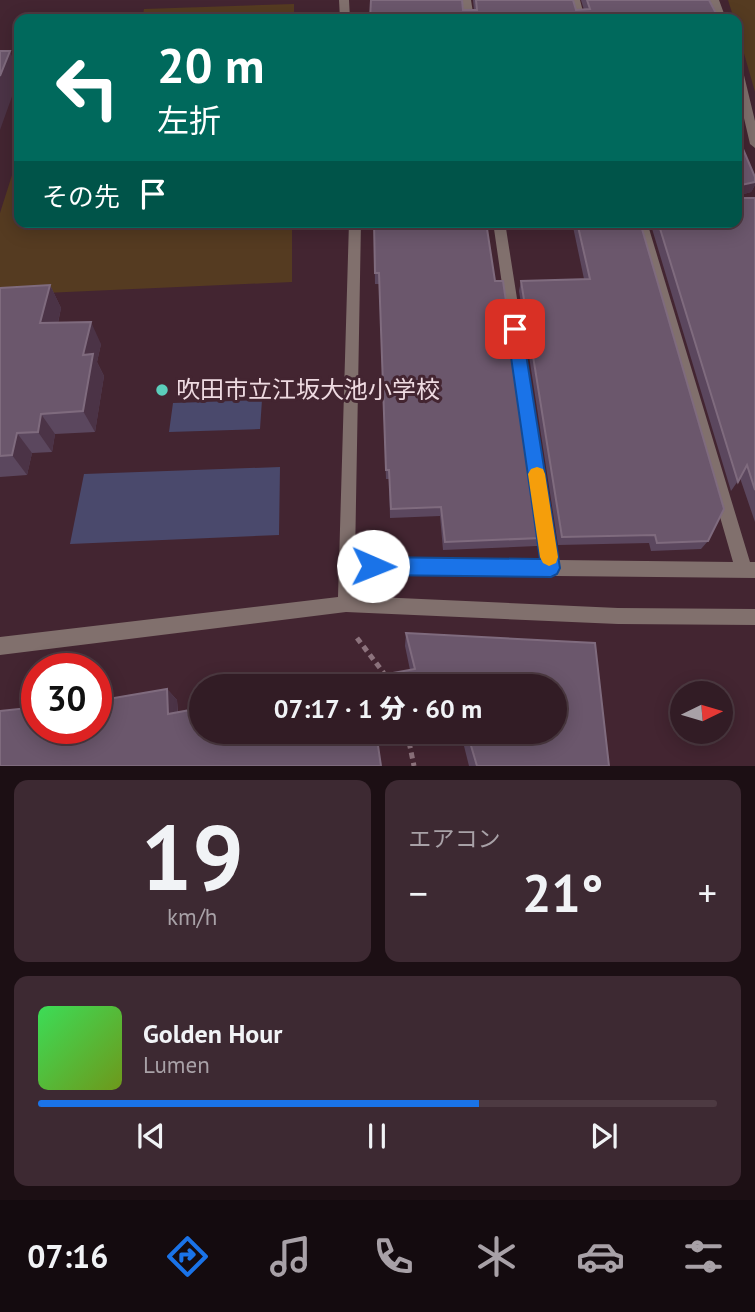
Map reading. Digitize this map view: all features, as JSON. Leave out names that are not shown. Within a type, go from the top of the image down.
[{"type":"street","points":[[742,88],[755,144]]},
{"type":"street","points":[[346,604],[355,228]]},
{"type":"street","points":[[500,228],[551,568]]},
{"type":"street","points":[[347,566],[750,570],[643,228]]},
{"type":"street","points":[[0,646],[346,604],[618,616],[755,617]]},
{"type":"path","points":[[346,604],[352,631],[384,674]]},
{"type":"path","points":[[409,744],[414,766]]},
{"type":"shaded area","points":[[728,0],[755,0],[755,92],[742,46],[742,14],[732,14]]},
{"type":"shaded area","points":[[294,4],[294,14],[143,14],[144,9]]},
{"type":"shaded area","points":[[14,169],[14,228],[292,228],[292,282],[0,295],[0,213]]},
{"type":"water","points":[[262,400],[260,429],[169,432],[173,403]]},
{"type":"water","points":[[280,467],[279,535],[70,544],[84,474]]},
{"type":"building","points":[[371,0],[462,0],[463,10],[477,10],[476,0],[573,0],[576,10],[590,9],[587,0],[709,0],[716,14],[370,14]]},
{"type":"building","points":[[0,51],[10,51],[0,76]]},
{"type":"building","points":[[742,147],[755,177],[755,182],[742,185]]},
{"type":"building","points":[[742,197],[755,198],[755,490],[747,465],[738,482],[660,228],[742,228]]},
{"type":"building","points":[[374,228],[487,228],[495,281],[503,281],[541,538],[445,542],[441,507],[391,509],[389,470],[386,470],[379,273],[375,273]]},
{"type":"building","points":[[578,228],[642,228],[724,509],[708,541],[657,543],[655,535],[562,537],[521,281],[590,279]]},
{"type":"building","points":[[50,285],[40,323],[91,322],[83,355],[93,354],[83,411],[41,414],[38,432],[17,433],[12,455],[0,456],[0,288]]},
{"type":"building","points":[[406,633],[595,643],[609,766],[477,766],[471,744],[567,744],[567,674],[387,674],[415,669]]},
{"type":"building","points":[[167,689],[168,714],[189,710],[189,744],[378,744],[381,766],[0,766],[0,711],[21,709],[21,744],[112,744],[112,698]]},
{"type":"slow traffic","points":[[537,474],[549,557]]},
{"type":"place","name":"吹田市立江坂大池小学校","points":[[162,390]]},
{"type":"route","points":[[373,566],[551,568],[515,329]]}]
